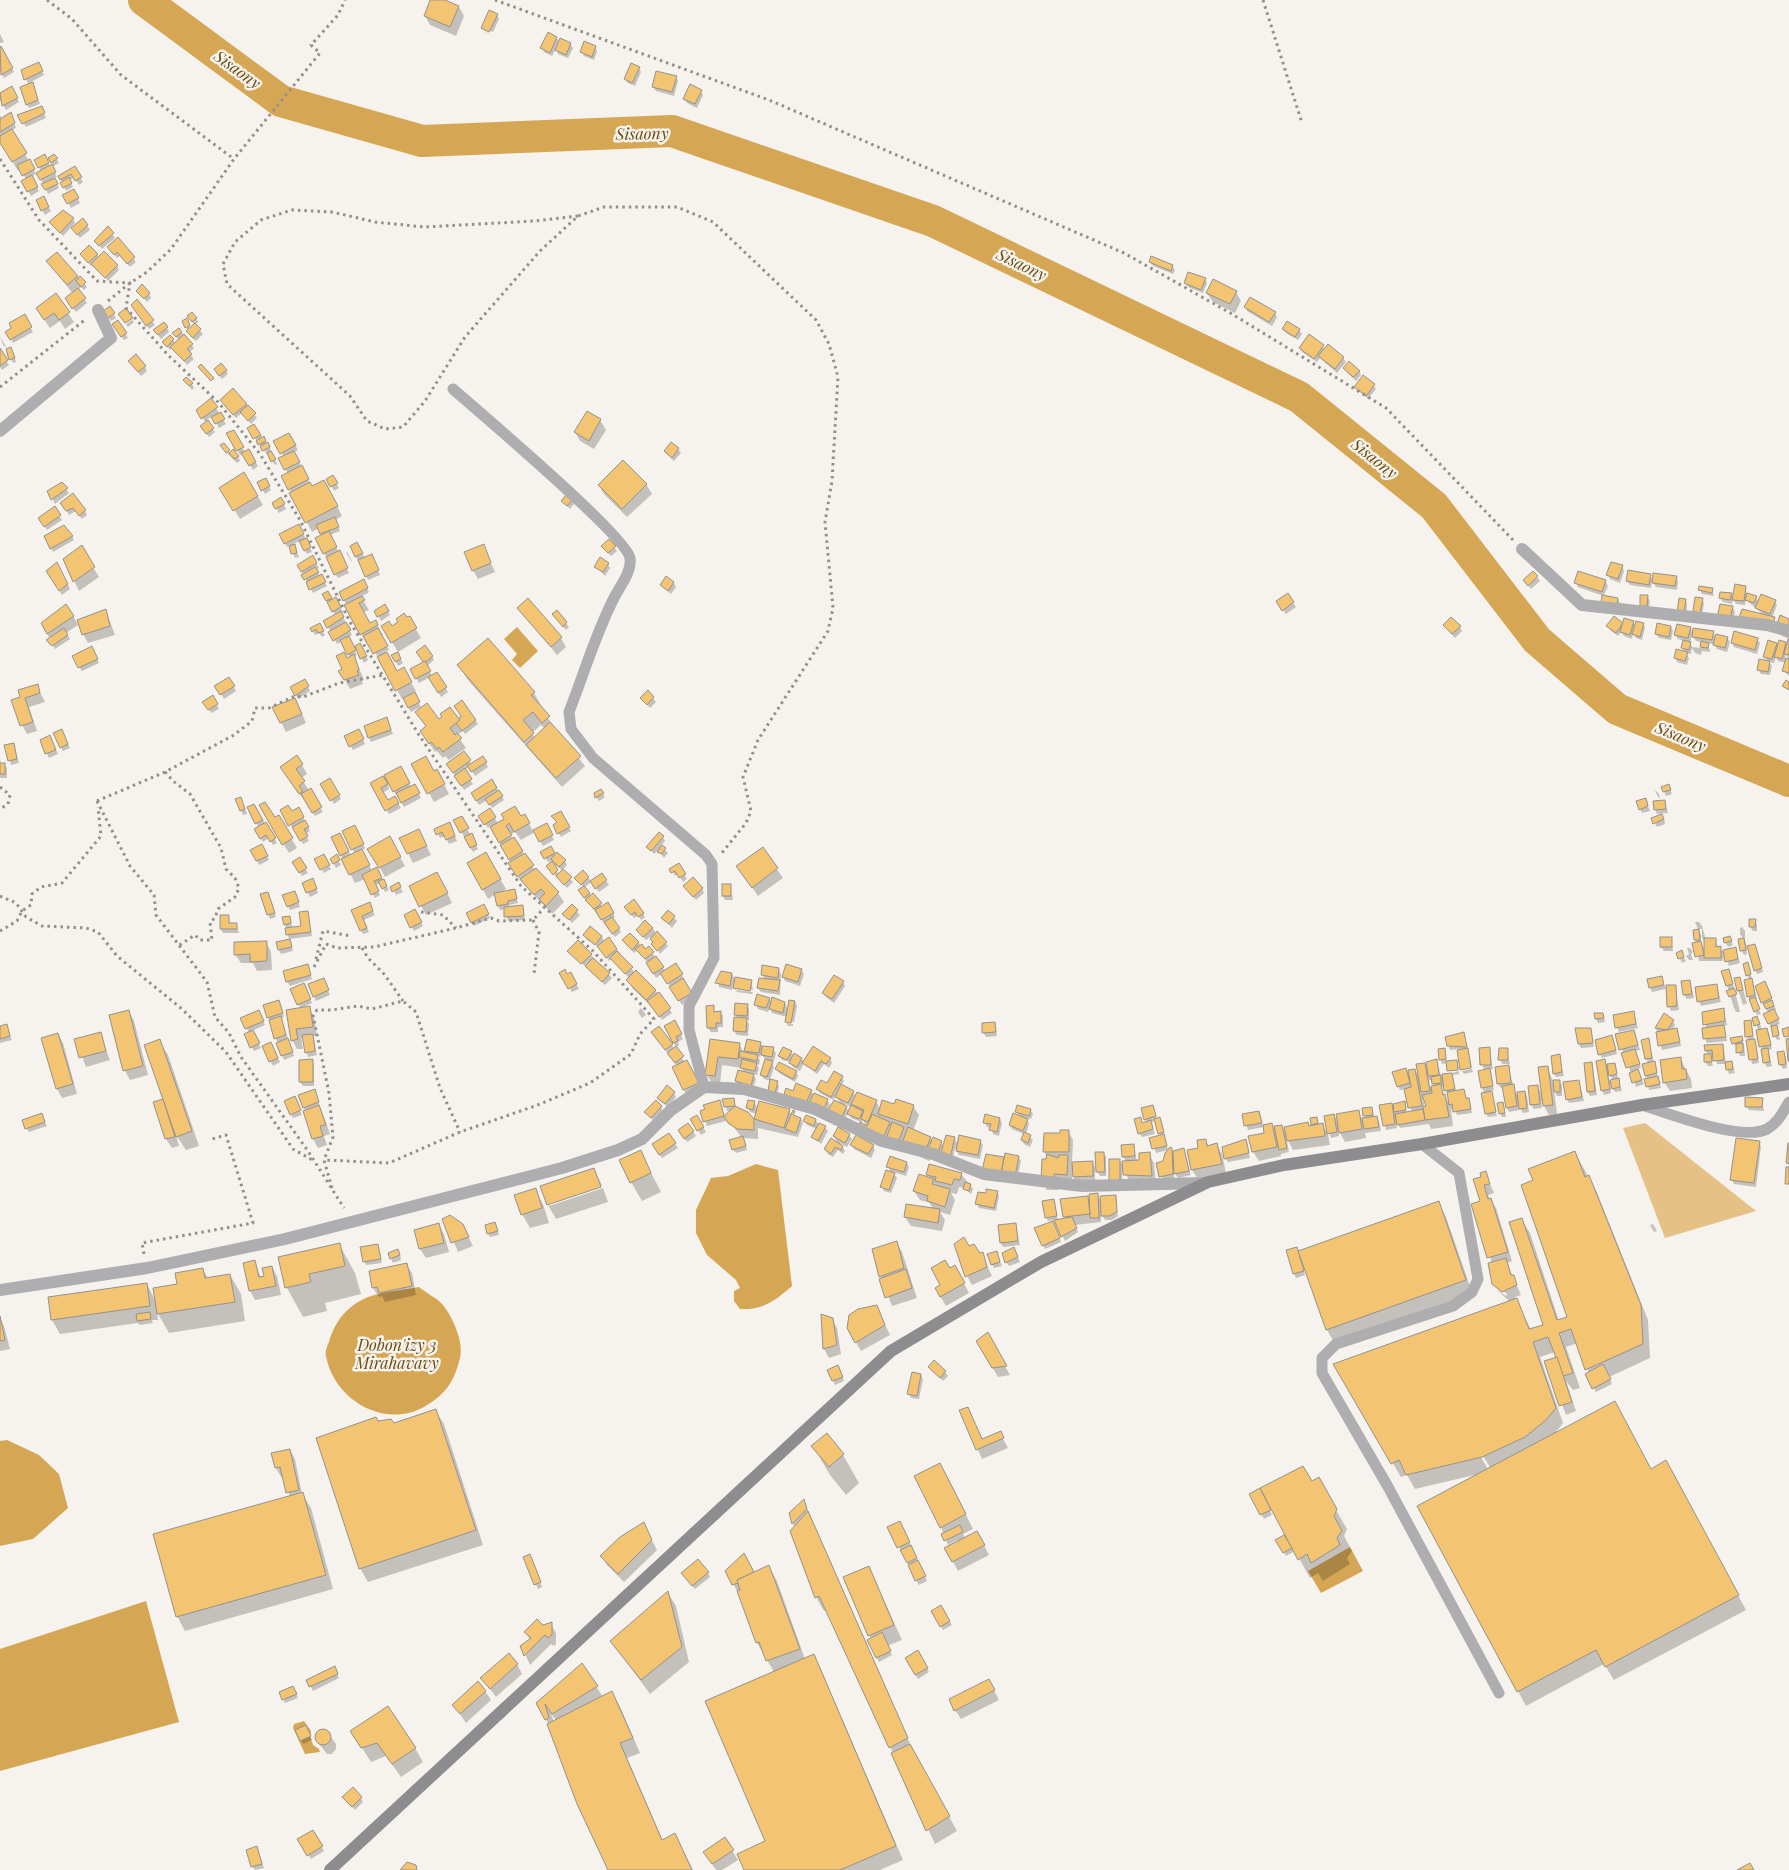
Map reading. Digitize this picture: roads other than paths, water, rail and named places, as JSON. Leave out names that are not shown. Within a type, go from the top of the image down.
[{"type":"main road","points":[[330,1870],[891,1351],[1041,1262],[1204,1183],[1284,1165],[1422,1144],[1642,1105],[1789,1084]]},
{"type":"street","points":[[0,431],[112,338],[98,310]]},
{"type":"street","points":[[1522,549],[1582,605],[1767,625],[1789,631]]},
{"type":"street","points":[[0,1290],[147,1268],[355,1223],[530,1177],[618,1150],[642,1139],[671,1110],[704,1087],[744,1089],[815,1110],[882,1140],[932,1154],[984,1174],[1082,1186],[1204,1183]]},
{"type":"lane","points":[[453,389],[580,502],[619,540],[630,556],[630,569],[610,605],[569,712],[571,729],[593,758],[706,856],[712,864],[714,958],[689,1006],[689,1030],[704,1087]]},
{"type":"lane","points":[[1642,1105],[1732,1132],[1753,1134],[1767,1129],[1778,1121],[1789,1102]]},
{"type":"lane","points":[[1422,1144],[1458,1173],[1478,1280],[1472,1292],[1453,1306],[1336,1344],[1322,1358],[1322,1373],[1387,1485],[1499,1693]]},
{"type":"water","points":[[517,627],[538,651],[520,668],[512,660],[517,654],[504,639]]},
{"type":"water","points":[[756,1164],[778,1170],[792,1286],[768,1304],[755,1308],[740,1309],[734,1301],[734,1291],[740,1288],[736,1280],[707,1255],[696,1233],[696,1210],[711,1178],[728,1176]]},
{"type":"water","name":"Dobon'izy 3 Mirahavavy","points":[[419,1287],[443,1305],[454,1323],[461,1352],[458,1366],[448,1387],[424,1407],[409,1413],[393,1415],[378,1412],[363,1406],[339,1386],[331,1372],[326,1356],[327,1347],[335,1326],[345,1312],[358,1302],[379,1294]]},
{"type":"water","points":[[7,1440],[39,1455],[59,1474],[68,1508],[33,1539],[0,1546],[0,1441]]},
{"type":"water","points":[[1350,1547],[1363,1571],[1321,1593],[1308,1571]]},
{"type":"water","points":[[146,1601],[179,1722],[0,1771],[0,1649]]},
{"type":"water","points":[[304,1721],[311,1731],[310,1736],[313,1745],[320,1752],[305,1754],[293,1728],[294,1724]]},
{"type":"waterway","name":"Sisaony","points":[[144,0],[281,101],[422,141],[672,131],[933,221],[1299,397],[1434,506],[1537,640],[1617,709],[1789,781]]}]
